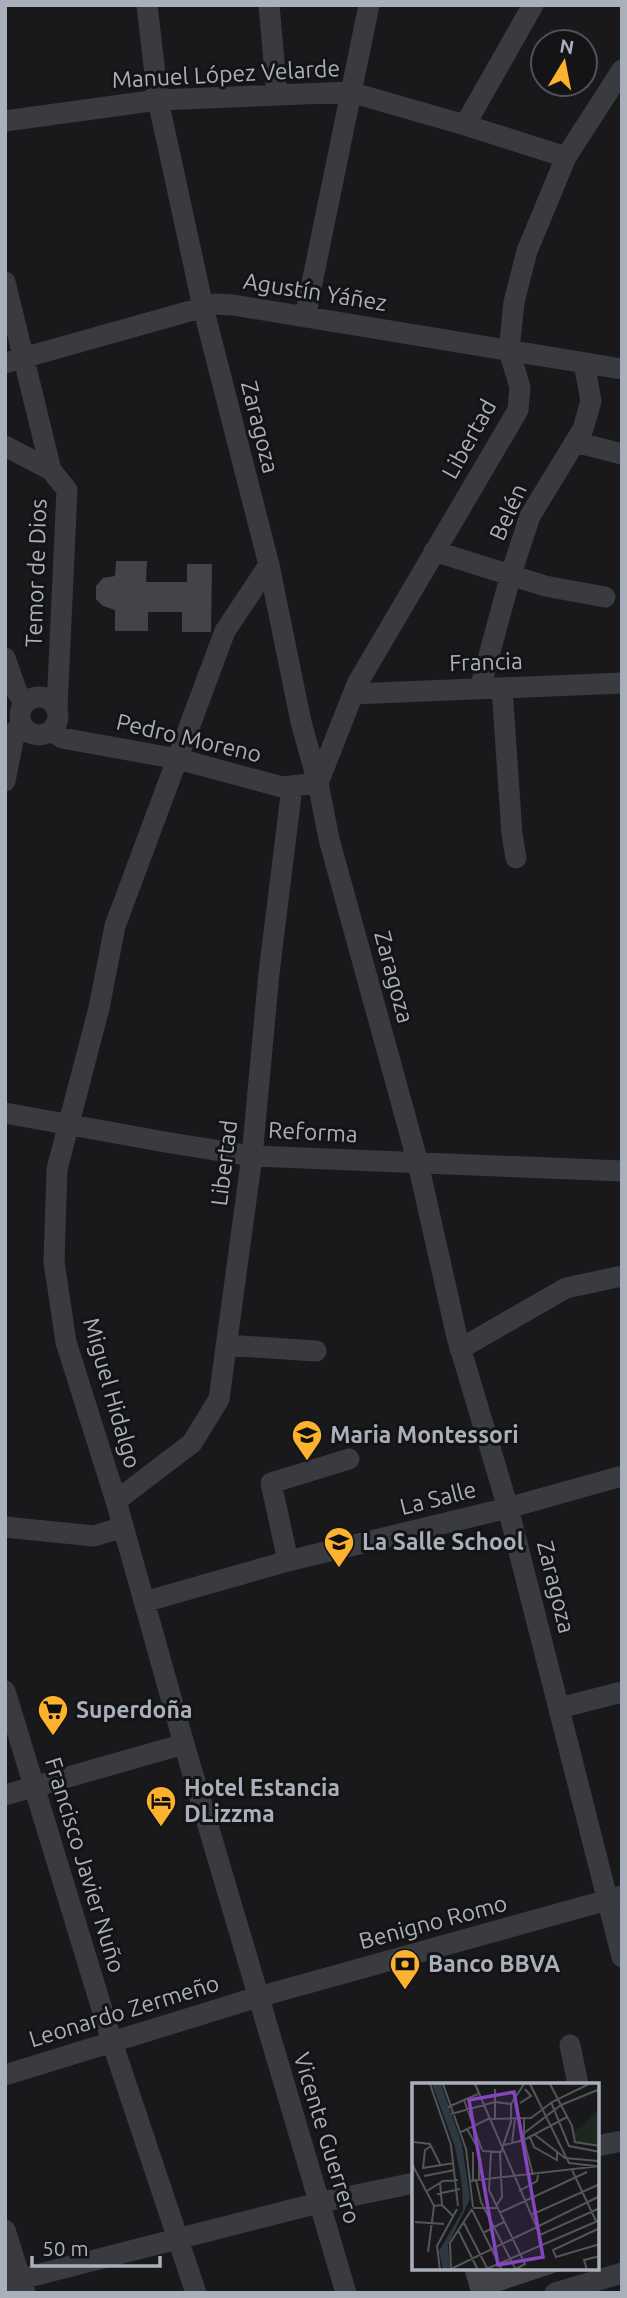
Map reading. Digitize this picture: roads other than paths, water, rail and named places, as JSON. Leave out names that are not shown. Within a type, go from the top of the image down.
[{"type":"street","name":"Zaragoza","points":[[147,5],[158,100],[203,307],[269,565],[301,722],[318,783],[329,839],[418,1163],[460,1349],[508,1508],[559,1708],[614,1899],[622,1957]]},
{"type":"street","points":[[269,5],[277,95]]},
{"type":"street","points":[[305,317],[369,5]]},
{"type":"street","points":[[465,125],[533,5]]},
{"type":"street","name":"Libertad","points":[[318,783],[353,694],[518,411],[520,387],[509,351],[514,302],[527,251],[566,157],[622,70]]},
{"type":"street","name":"Manuel López Velarde","points":[[5,121],[158,100],[351,92],[566,157]]},
{"type":"street","name":"Temor de Dios","points":[[5,282],[15,360],[51,470],[67,490],[58,720],[52,730]]},
{"type":"street","name":"Agustín Yáñez","points":[[15,360],[215,304],[622,369]]},
{"type":"street","name":"Belén","points":[[480,689],[511,574],[530,516],[583,429],[591,401],[584,363]]},
{"type":"street","points":[[575,442],[622,454]]},
{"type":"street","points":[[5,446],[51,470]]},
{"type":"street","points":[[434,551],[545,586],[605,597]]},
{"type":"street","name":"Miguel Hidalgo","points":[[258,1997],[116,1501],[66,1342],[54,1262],[57,1169],[99,1008],[115,926],[225,631],[269,565]]},
{"type":"street","points":[[5,658],[20,715],[5,781]]},
{"type":"street","name":"Francia","points":[[353,694],[622,683]]},
{"type":"street","points":[[502,688],[516,858]]},
{"type":"street","points":[[16,695],[42,697],[57,708]]},
{"type":"street","name":"Pedro Moreno","points":[[15,730],[40,735],[52,730],[62,738],[178,759],[282,787],[318,783]]},
{"type":"street","name":"Libertad","points":[[116,1501],[192,1443],[219,1399],[253,1156],[269,973],[292,787]]},
{"type":"street","name":"Reforma","points":[[5,1113],[253,1156],[622,1171]]},
{"type":"street","points":[[460,1349],[566,1288],[622,1276]]},
{"type":"street","points":[[226,1345],[316,1351]]},
{"type":"street","points":[[288,1561],[271,1483],[349,1459]]},
{"type":"street","name":"La Salle","points":[[144,1602],[288,1561],[508,1508],[622,1476]]},
{"type":"street","points":[[5,1527],[94,1536],[123,1527]]},
{"type":"street","name":"Francisco Javier Nuño","points":[[5,1692],[112,2042],[196,2293]]},
{"type":"street","points":[[559,1708],[622,1692]]},
{"type":"street","points":[[5,1795],[184,1744]]},
{"type":"street","name":"Benigno Romo","points":[[258,1997],[614,1899]]},
{"type":"street","name":"Leonardo Zermeño","points":[[5,2075],[258,1997]]},
{"type":"street","name":"Vicente Guerrero","points":[[258,1997],[346,2293]]},
{"type":"street","points":[[570,2045],[578,2083]]},
{"type":"street","points":[[599,2146],[622,2141]]},
{"type":"street","points":[[5,2230],[17,2284],[318,2203],[412,2183]]},
{"type":"street","points":[[555,2293],[622,2273]]},
{"type":"place","name":"Maria Montessori","points":[[307,1462]]},
{"type":"place","name":"La Salle School","points":[[339,1569]]},
{"type":"place","name":"Superdoña","points":[[53,1737]]},
{"type":"place","name":"Hotel Estancia DLizzma","points":[[161,1828]]},
{"type":"place","name":"Banco BBVA","points":[[405,1991]]}]
